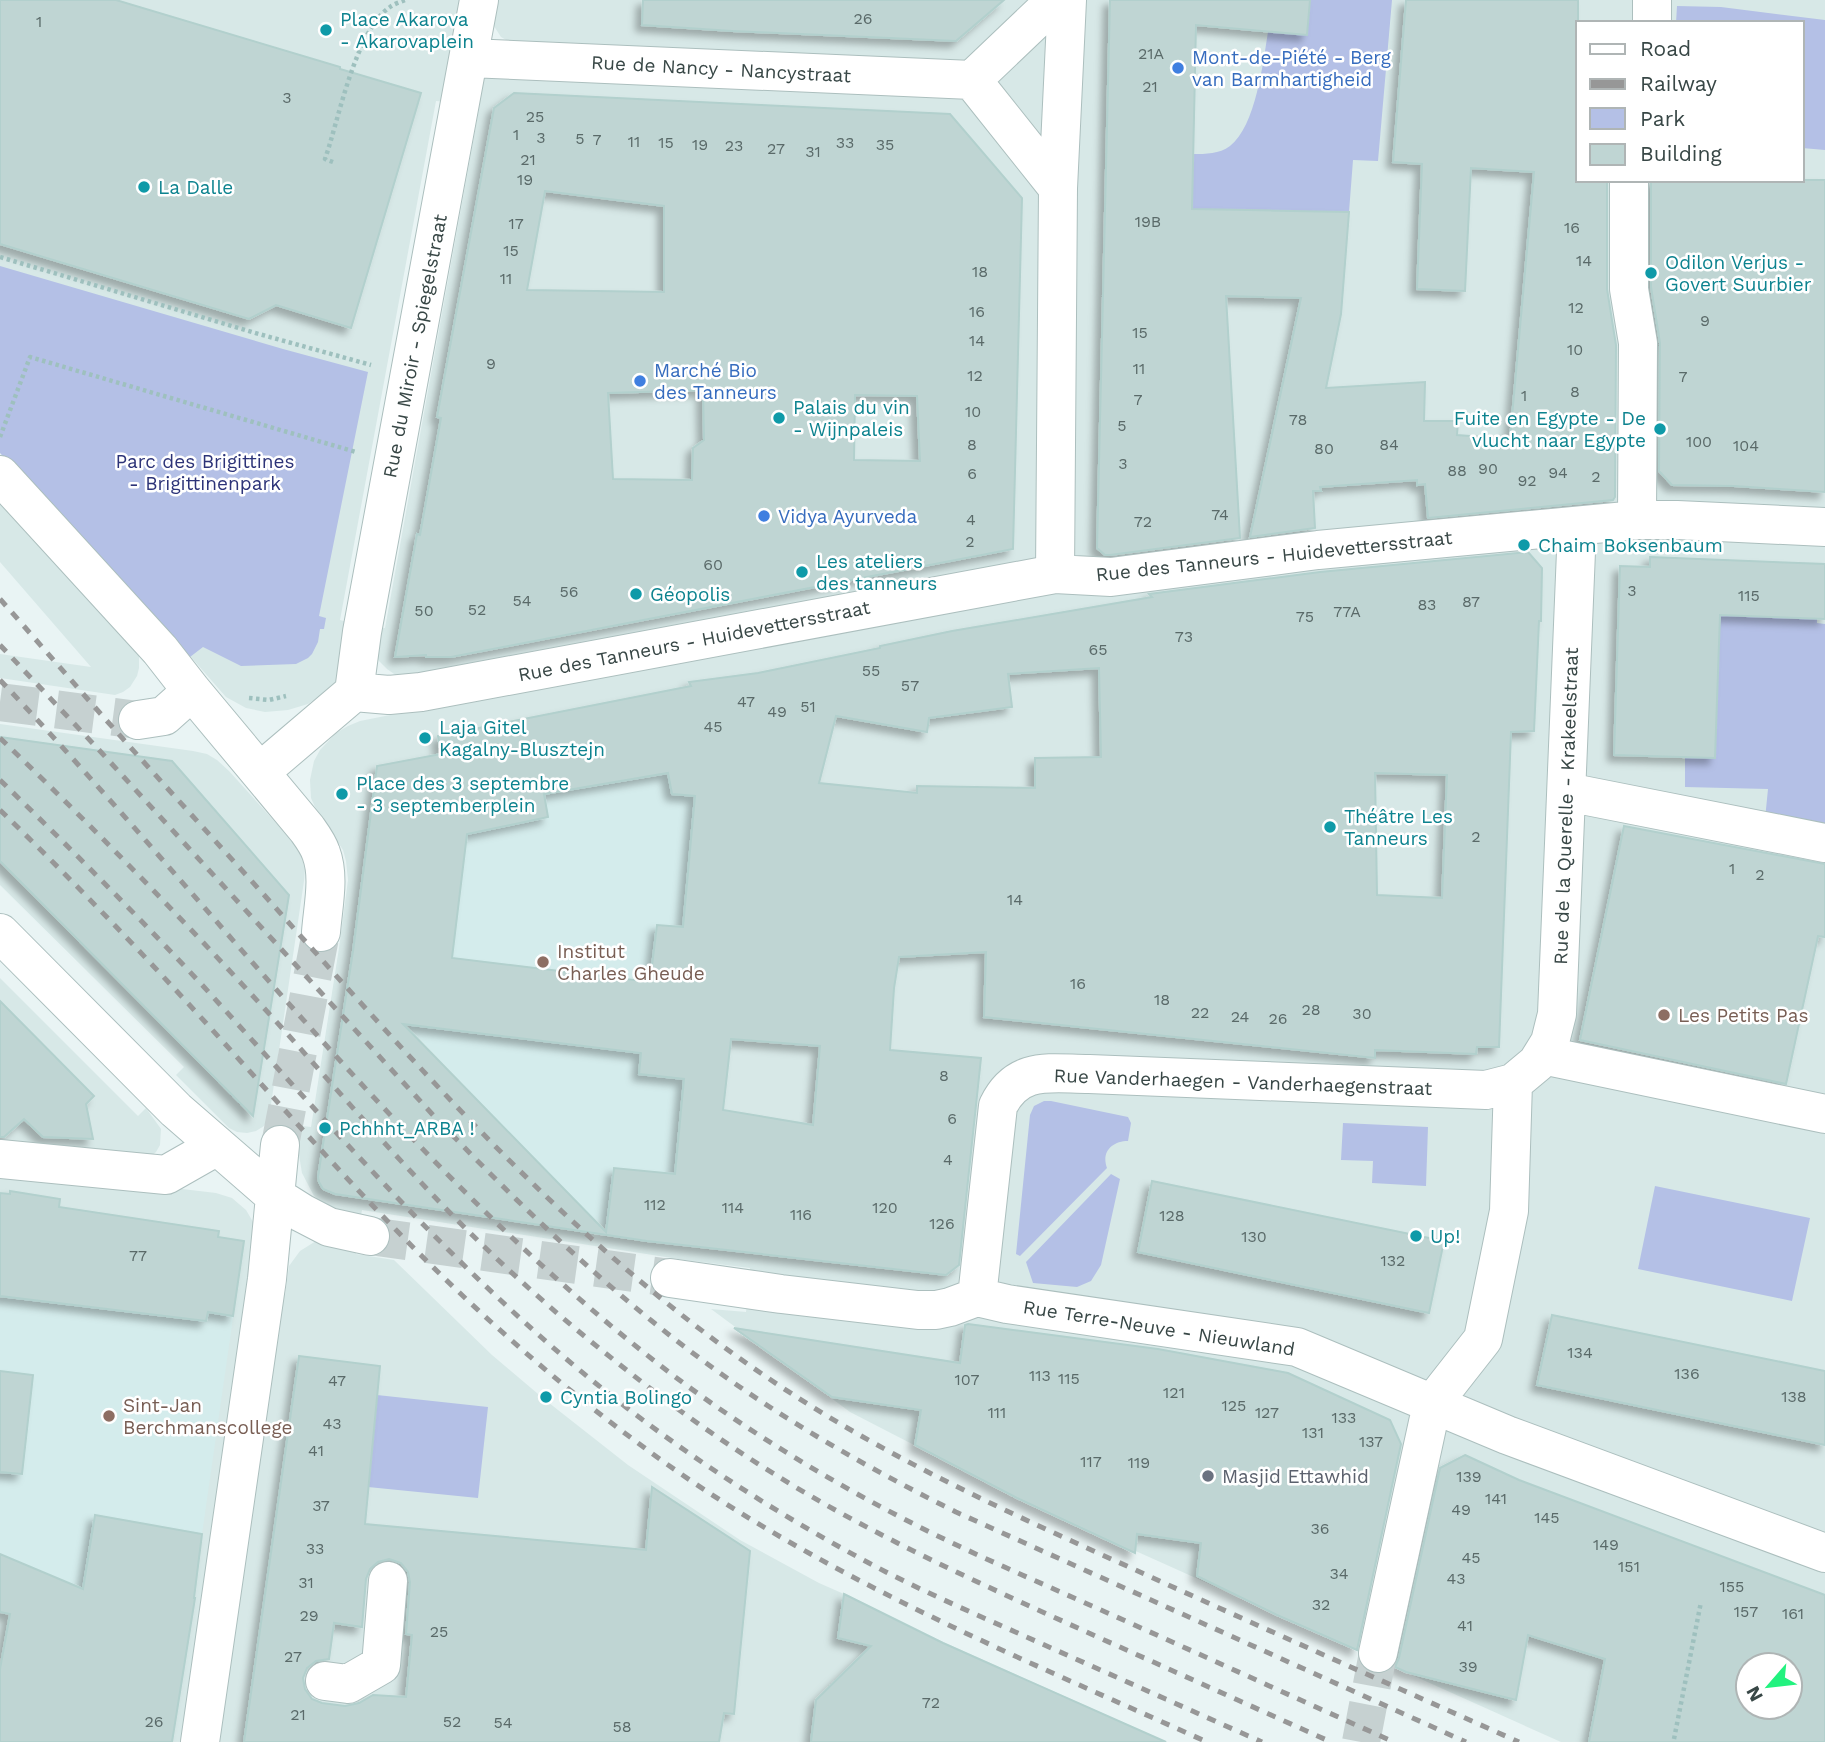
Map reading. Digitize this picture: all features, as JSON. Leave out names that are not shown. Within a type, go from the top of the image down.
[{"type":"street","name":"Rue du Miroir - Spiegelstraat","points":[[354,692],[365,619],[479,0]]},
{"type":"street","points":[[1056,0],[972,80],[1058,188]]},
{"type":"street","points":[[1055,574],[1058,188],[1067,0]]},
{"type":"street","points":[[1652,0],[1652,21]]},
{"type":"street","name":"Rue de Nancy - Nancystraat","points":[[469,58],[972,80]]},
{"type":"street","points":[[1629,182],[1629,289],[1638,343],[1637,520]]},
{"type":"street","points":[[0,475],[160,650],[307,829],[320,850],[325,865],[321,932]]},
{"type":"street","name":"Rue des Tanneurs - Huidevettersstraat","points":[[354,692],[389,695],[421,692],[1055,574],[1111,576],[1318,550],[1637,520],[1825,527]]},
{"type":"street","name":"Rue de la Querelle - Krakeelstraat","points":[[1432,1404],[1483,1339],[1509,1211],[1526,1071],[1550,1042],[1557,1014],[1577,527]]},
{"type":"street","points":[[138,720],[164,716],[192,691]]},
{"type":"street","points":[[260,772],[354,692]]},
{"type":"street","points":[[1567,792],[1825,843]]},
{"type":"street","points":[[0,933],[176,1110],[275,1196],[329,1227],[370,1236]]},
{"type":"street","points":[[1526,1071],[1825,1114]]},
{"type":"street","name":"Rue Vanderhaegen - Vanderhaegenstraat","points":[[977,1297],[999,1106],[1004,1094],[1021,1079],[1043,1074],[1089,1074],[1486,1090],[1526,1071]]},
{"type":"street","points":[[200,1742],[267,1279],[280,1145]]},
{"type":"street","points":[[0,1159],[166,1175],[217,1146]]},
{"type":"street","points":[[670,1278],[918,1310],[950,1307],[977,1297]]},
{"type":"street","name":"Rue Terre-Neuve - Nieuwland","points":[[977,1297],[1007,1304],[1297,1347],[1520,1440],[1825,1553]]},
{"type":"street","points":[[1378,1653],[1432,1404]]},
{"type":"street","points":[[325,1681],[348,1684],[380,1665],[388,1581]]},
{"type":"path","points":[[333,162],[325,159],[352,71],[369,31],[389,7],[405,0]]},
{"type":"path","points":[[0,257],[259,334],[381,367]]},
{"type":"path","points":[[0,438],[30,357],[364,454]]},
{"type":"path","points":[[244,697],[269,700],[288,696]]},
{"type":"path","points":[[1674,1739],[1701,1602]]},
{"type":"shaded area","points":[[0,0],[467,0],[447,102],[436,101],[340,620],[351,623],[336,681],[331,688],[308,704],[288,710],[265,712],[246,708],[226,697],[0,439]]},
{"type":"shaded area","points":[[490,0],[1825,0],[1825,1742],[1561,1742],[1011,1495],[850,1412],[711,1309],[746,1312],[750,1268],[362,1210],[360,1221],[314,1196],[302,1173],[299,1137],[302,1126],[311,1127],[348,880],[343,850],[315,807],[311,798],[310,780],[314,761],[320,750],[336,733],[360,721],[430,707],[379,661],[375,650],[374,627],[385,628],[479,109],[469,106],[470,98],[508,41],[501,37],[492,23]]},
{"type":"shaded area","points":[[0,494],[139,654],[137,676],[123,692],[115,695],[0,678],[0,654],[91,667],[0,562]]},
{"type":"shaded area","name":"Institut Charles Gheude","points":[[691,686],[698,754],[684,1079],[675,1174],[615,1236],[583,1209],[389,1007],[377,766],[441,754],[438,736]]},
{"type":"shaded area","points":[[0,724],[207,754],[229,771],[295,844],[305,869],[304,881],[269,1118],[264,1126],[247,1133],[229,1128],[176,1075],[184,1067],[0,885]]},
{"type":"shaded area","points":[[0,978],[138,1116],[146,1108],[161,1129],[160,1145],[150,1157],[64,1175],[216,1193],[232,1198],[246,1210],[256,1227],[251,1289],[285,1295],[289,1266],[300,1251],[316,1241],[357,1244],[356,1254],[394,1260],[492,1355],[544,1399],[628,1465],[740,1540],[819,1583],[923,1633],[1167,1742],[0,1742]]},
{"type":"shaded area","name":"Sint-Jan Berchmanscollege","points":[[10,1191],[60,1199],[59,1207],[219,1231],[219,1237],[244,1241],[202,1534],[95,1515],[82,1628],[0,1612],[0,1193],[10,1194]]},
{"type":"green space","points":[[1310,0],[1392,0],[1378,161],[1353,160],[1349,212],[1192,209],[1193,154],[1221,151],[1239,137],[1257,93],[1268,32],[1307,35]]},
{"type":"green space","points":[[1677,6],[1721,7],[1825,20],[1825,150],[1804,148],[1804,21],[1676,21]]},
{"type":"green space","name":"Parc des Brigittines - Brigittinenpark","points":[[0,266],[368,372],[319,616],[326,618],[324,629],[320,629],[318,642],[308,658],[296,664],[241,666],[203,647],[187,657],[0,453]]},
{"type":"green space","points":[[1720,615],[1817,619],[1817,623],[1825,624],[1825,832],[1765,819],[1768,789],[1685,787],[1685,757],[1715,758]]},
{"type":"green space","points":[[1044,1101],[1128,1117],[1131,1123],[1128,1141],[1109,1148],[1107,1168],[1020,1256],[1016,1254],[1030,1115],[1034,1106]]},
{"type":"green space","points":[[1343,1123],[1428,1127],[1426,1186],[1372,1183],[1373,1161],[1341,1160]]},
{"type":"green space","points":[[1111,1174],[1120,1179],[1101,1265],[1091,1281],[1077,1287],[1033,1283],[1026,1262]]},
{"type":"green space","points":[[1655,1186],[1810,1218],[1792,1301],[1638,1269]]},
{"type":"green space","points":[[377,1395],[488,1407],[478,1498],[368,1487]]},
{"type":"building","points":[[0,0],[116,0],[421,93],[351,328],[276,305],[249,319],[0,244]]},
{"type":"building","points":[[643,0],[1004,0],[956,41],[642,25]]},
{"type":"building","points":[[1110,0],[1310,0],[1307,35],[1196,25],[1192,209],[1349,212],[1341,314],[1326,388],[1425,382],[1424,421],[1458,421],[1457,435],[1510,439],[1534,172],[1471,168],[1465,291],[1417,289],[1422,164],[1393,162],[1406,0],[1578,0],[1576,182],[1607,182],[1607,289],[1616,345],[1613,500],[1428,518],[1425,484],[1417,485],[1417,480],[1320,487],[1321,491],[1313,491],[1315,528],[1250,537],[1301,298],[1226,296],[1240,538],[1110,555],[1105,555],[1097,548]]},
{"type":"building","points":[[514,93],[950,114],[1022,198],[1013,549],[451,657],[395,657],[417,534],[420,535],[441,418],[437,417],[494,108]],"holes":[[[545,191],[664,206],[664,292],[527,290]],[[703,390],[704,440],[693,448],[692,480],[613,479],[608,393]],[[855,395],[917,396],[920,461],[854,460]]]},
{"type":"building","points":[[1825,180],[1825,492],[1672,485],[1659,471],[1660,343],[1651,287],[1651,182]]},
{"type":"building","points":[[1528,552],[1542,568],[1534,731],[1511,732],[1499,1047],[1477,1047],[1476,1054],[1375,1050],[1375,1058],[984,1017],[986,952],[899,957],[890,1050],[981,1058],[959,1265],[946,1275],[647,1241],[335,1194],[323,1189],[318,1177],[353,951],[377,766],[441,754],[438,736],[691,686],[689,682],[758,673],[952,631],[1152,597],[1149,594],[1320,572]],"holes":[[[1099,668],[1101,757],[1035,758],[1035,788],[917,786],[917,793],[819,783],[836,716],[927,732],[929,718],[1012,707],[1008,674]],[[668,773],[672,794],[695,796],[683,927],[657,925],[650,982],[452,958],[467,834],[548,817],[544,794]],[[1375,773],[1447,775],[1442,898],[1377,895]],[[403,1024],[641,1053],[639,1074],[684,1079],[675,1174],[614,1168],[606,1232]],[[731,1039],[820,1046],[813,1125],[723,1110]]]},
{"type":"building","points":[[1650,557],[1825,564],[1825,619],[1720,615],[1715,758],[1614,755],[1620,566],[1650,567]]},
{"type":"building","points":[[0,737],[172,761],[289,895],[253,1116],[0,861]]},
{"type":"building","points":[[1624,826],[1825,864],[1825,937],[1818,936],[1786,1084],[1580,1040]]},
{"type":"building","points":[[0,1001],[94,1096],[86,1104],[93,1139],[43,1137],[24,1119],[4,1137],[0,1137]]},
{"type":"building","points":[[1152,1181],[1444,1241],[1429,1313],[1138,1252]]},
{"type":"building","points":[[10,1191],[60,1199],[59,1207],[219,1231],[218,1237],[244,1241],[233,1316],[208,1312],[206,1321],[0,1296],[0,1193],[10,1194]]},
{"type":"building","points":[[1552,1315],[1825,1371],[1825,1445],[1537,1385]]},
{"type":"building","points":[[965,1325],[1158,1349],[1288,1373],[1390,1420],[1401,1444],[1357,1650],[1197,1576],[1201,1543],[1137,1534],[1135,1553],[1017,1498],[915,1445],[921,1410],[832,1397],[734,1328],[960,1363]]},
{"type":"building","points":[[299,1356],[380,1366],[365,1524],[646,1550],[652,1487],[750,1551],[734,1714],[724,1713],[719,1742],[244,1742]],"holes":[[[389,1559],[401,1563],[408,1572],[410,1582],[406,1634],[412,1635],[406,1697],[373,1695],[359,1703],[345,1706],[312,1699],[305,1689],[303,1678],[307,1668],[316,1661],[329,1659],[334,1623],[362,1627],[366,1579],[370,1569],[378,1562]]]},
{"type":"building","points":[[0,1371],[33,1375],[22,1474],[0,1472]]},
{"type":"building","points":[[1465,1455],[1519,1480],[1825,1595],[1825,1742],[1589,1742],[1605,1659],[1528,1635],[1516,1700],[1406,1672],[1395,1667],[1440,1468]]},
{"type":"building","points":[[95,1515],[202,1534],[195,1598],[172,1742],[0,1742],[0,1669],[10,1614],[0,1612],[0,1554],[83,1589]]},
{"type":"building","points":[[844,1594],[943,1643],[1166,1742],[811,1742],[816,1700],[871,1646],[838,1638]]},
{"type":"tunnel","points":[[0,702],[138,720]]},
{"type":"tunnel","points":[[280,1145],[321,932]]},
{"type":"tunnel","points":[[370,1236],[670,1278]]},
{"type":"tunnel","points":[[1361,1742],[1378,1653]]},
{"type":"railway","points":[[0,599],[351,993],[462,1112],[578,1226],[638,1280],[702,1330],[811,1406],[944,1480],[1083,1546],[1519,1742]]},
{"type":"railway","points":[[0,645],[466,1149],[567,1248],[675,1340],[772,1408],[893,1480],[956,1512],[1466,1742]]},
{"type":"railway","points":[[0,680],[325,1044],[408,1133],[494,1220],[583,1302],[678,1379],[774,1445],[911,1523],[1394,1742]]},
{"type":"railway","points":[[0,738],[206,946],[462,1225],[536,1295],[643,1383],[765,1468],[889,1539],[1331,1742]]},
{"type":"railway","points":[[0,780],[154,934],[406,1207],[513,1312],[627,1408],[753,1496],[886,1572],[1262,1742]]},
{"type":"railway","points":[[0,810],[139,951],[399,1233],[514,1343],[606,1419],[704,1490],[843,1572],[987,1643],[1207,1742]]},
{"type":"place","name":"Place Akarova - Akarovaplein","points":[[326,30]]},
{"type":"place","name":"Mont-de-Piété - Berg van Barmhartigheid","points":[[1178,68]]},
{"type":"place","name":"La Dalle","points":[[144,187]]},
{"type":"place","name":"Odilon Verjus - Govert Suurbier","points":[[1651,273]]},
{"type":"place","name":"Marché Bio des Tanneurs","points":[[640,381]]},
{"type":"place","name":"Palais du vin - Wijnpaleis","points":[[779,418]]},
{"type":"place","name":"Fuite en Egypte - De vlucht naar Egypte","points":[[1660,429]]},
{"type":"place","name":"Vidya Ayurveda","points":[[764,516]]},
{"type":"place","name":"Chaim Boksenbaum","points":[[1524,545]]},
{"type":"place","name":"Les ateliers des tanneurs","points":[[802,572]]},
{"type":"place","name":"Géopolis","points":[[636,594]]},
{"type":"place","name":"Laja Gitel Kagalny-Blusztejn","points":[[425,738]]},
{"type":"place","name":"Place des 3 septembre - 3 septemberplein","points":[[342,794]]},
{"type":"place","name":"Théâtre Les Tanneurs","points":[[1330,827]]},
{"type":"place","name":"Institut Charles Gheude","points":[[543,962]]},
{"type":"place","name":"Les Petits Pas","points":[[1664,1015]]},
{"type":"place","name":"Pchhht_ARBA !","points":[[325,1128]]},
{"type":"place","name":"Up!","points":[[1416,1236]]},
{"type":"place","name":"Cyntia Bolingo","points":[[546,1397]]},
{"type":"place","name":"Sint-Jan Berchmanscollege","points":[[109,1416]]},
{"type":"place","name":"Masjid Ettawhid","points":[[1208,1476]]}]
